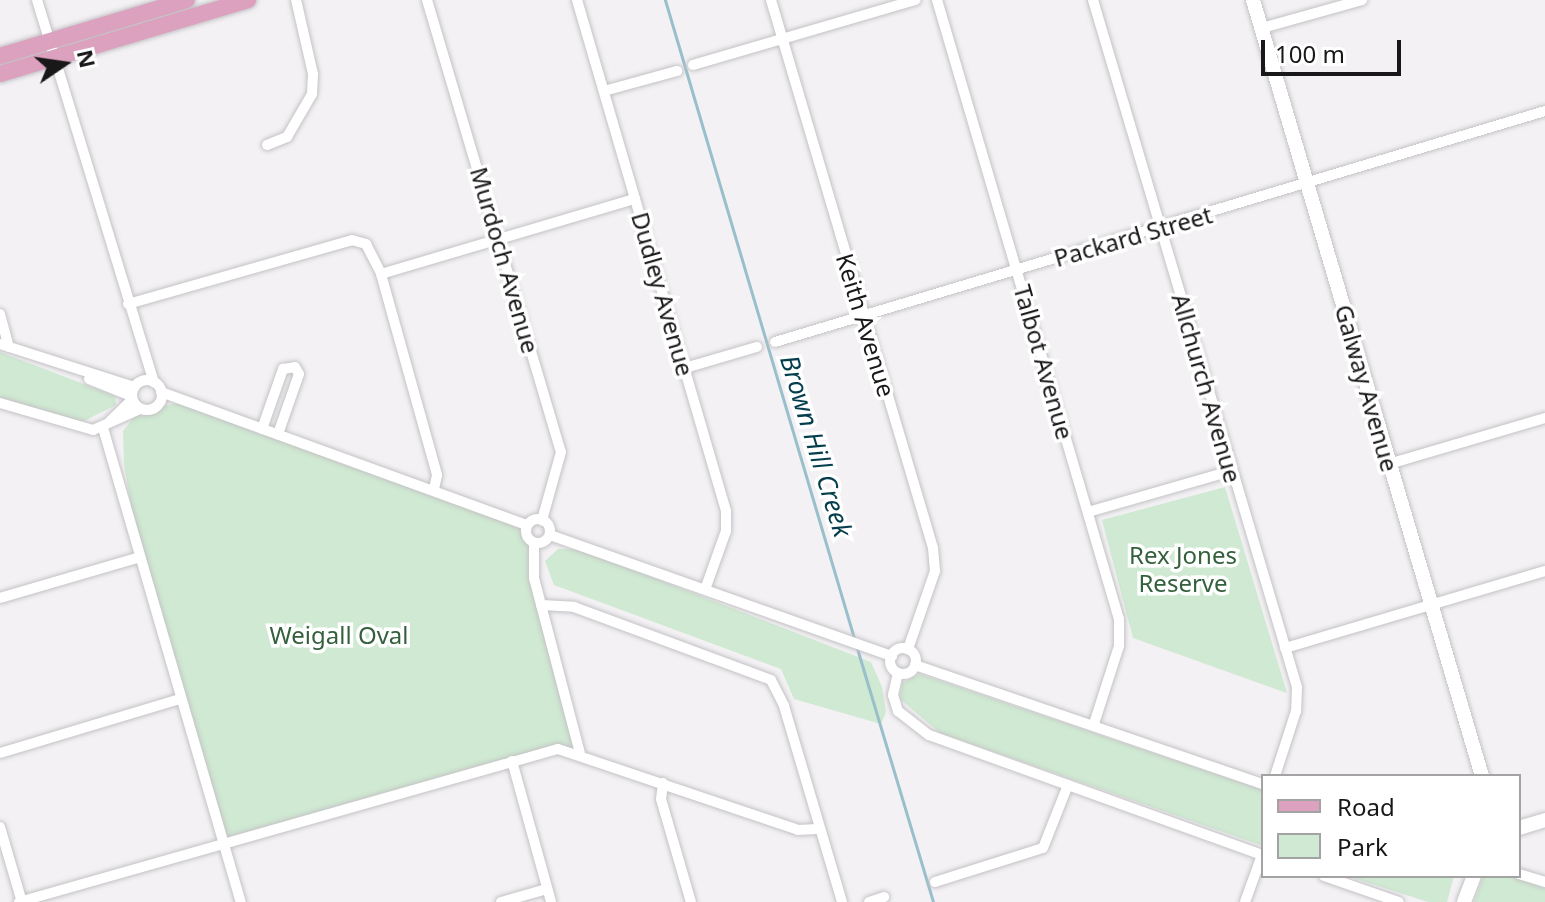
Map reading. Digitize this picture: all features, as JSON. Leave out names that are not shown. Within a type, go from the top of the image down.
[{"type":"main road","points":[[0,56],[187,0]]},
{"type":"main road","points":[[0,74],[248,0]]},
{"type":"street","points":[[0,403],[79,429],[103,428],[139,392],[142,352],[37,0]]},
{"type":"street","points":[[267,145],[287,137],[312,94],[313,74],[296,0]]},
{"type":"street","name":"Murdoch Avenue","points":[[427,0],[562,460],[542,520]]},
{"type":"street","name":"Dudley Avenue","points":[[577,0],[727,520],[706,587]]},
{"type":"street","name":"Keith Avenue","points":[[771,0],[935,559],[908,649]]},
{"type":"street","points":[[693,65],[916,0]]},
{"type":"street","name":"Talbot Avenue","points":[[937,0],[1122,633],[1094,724]]},
{"type":"street","name":"Allchurch Avenue","points":[[1093,0],[1297,687],[1296,711],[1276,774]]},
{"type":"street","name":"Galway Avenue","points":[[1253,0],[1481,774]]},
{"type":"street","points":[[1262,28],[1362,0]]},
{"type":"street","points":[[604,91],[677,71]]},
{"type":"street","name":"Packard Street","points":[[775,342],[1545,111]]},
{"type":"street","points":[[381,274],[635,199]]},
{"type":"street","points":[[128,304],[352,240],[366,244],[381,274],[437,475],[434,489]]},
{"type":"street","points":[[0,314],[5,345],[139,392],[187,402],[527,525],[542,520],[550,535],[706,587],[892,656],[908,649],[915,665]]},
{"type":"street","points":[[685,368],[757,347]]},
{"type":"street","points":[[262,429],[283,369],[290,365],[299,374],[278,434]]},
{"type":"street","points":[[139,392],[160,398]]},
{"type":"street","points":[[1389,464],[1545,418]]},
{"type":"street","points":[[103,428],[241,902]]},
{"type":"street","points":[[1088,512],[1231,471]]},
{"type":"street","points":[[527,525],[527,536],[534,543],[541,605],[574,751]]},
{"type":"street","points":[[534,543],[550,535]]},
{"type":"street","points":[[0,598],[140,557]]},
{"type":"street","points":[[1285,648],[1545,571]]},
{"type":"street","points":[[541,605],[561,603],[771,680],[784,706],[817,829],[842,902]]},
{"type":"street","points":[[892,656],[898,673],[894,703],[914,727],[1261,855]]},
{"type":"street","points":[[898,673],[915,665],[1261,783]]},
{"type":"street","points":[[0,753],[180,699]]},
{"type":"street","points":[[0,827],[21,902],[512,761],[574,751],[798,830],[817,829]]},
{"type":"street","points":[[512,761],[551,902]]},
{"type":"street","points":[[663,783],[661,799],[691,902]]},
{"type":"street","points":[[935,882],[1043,848],[1068,785]]},
{"type":"street","points":[[1521,827],[1545,820]]},
{"type":"street","points":[[1245,902],[1261,858]]},
{"type":"street","points":[[1521,875],[1545,882]]},
{"type":"street","points":[[1330,878],[1399,902]]},
{"type":"street","points":[[1462,902],[1467,878]]},
{"type":"street","points":[[1462,902],[1473,878]]},
{"type":"street","points":[[501,902],[547,889]]},
{"type":"street","points":[[869,902],[884,897]]},
{"type":"green space","points":[[0,352],[115,396],[116,405],[80,423],[0,398]]},
{"type":"green space","name":"Weigall Oval","points":[[187,402],[527,525],[527,536],[534,543],[534,578],[580,753],[558,749],[223,843],[140,557],[124,464],[123,431],[140,409]]},
{"type":"green space","name":"Rex Jones Reserve","points":[[1225,487],[1287,693],[1133,638],[1102,520]]},
{"type":"green space","points":[[558,549],[579,549],[871,662],[882,687],[886,712],[881,724],[794,699],[781,669],[554,585],[545,561]]},
{"type":"green space","points":[[920,674],[1261,789],[1261,845],[940,733],[900,699],[902,683]]},
{"type":"green space","points":[[1353,878],[1453,878],[1447,902],[1428,902]]},
{"type":"green space","points":[[1482,878],[1517,878],[1545,888],[1545,902],[1474,902]]},
{"type":"waterway","name":"Brown Hill Creek","points":[[665,0],[854,638]]},
{"type":"waterway","name":"Brown Hill Creek","points":[[856,645],[933,902]]}]
